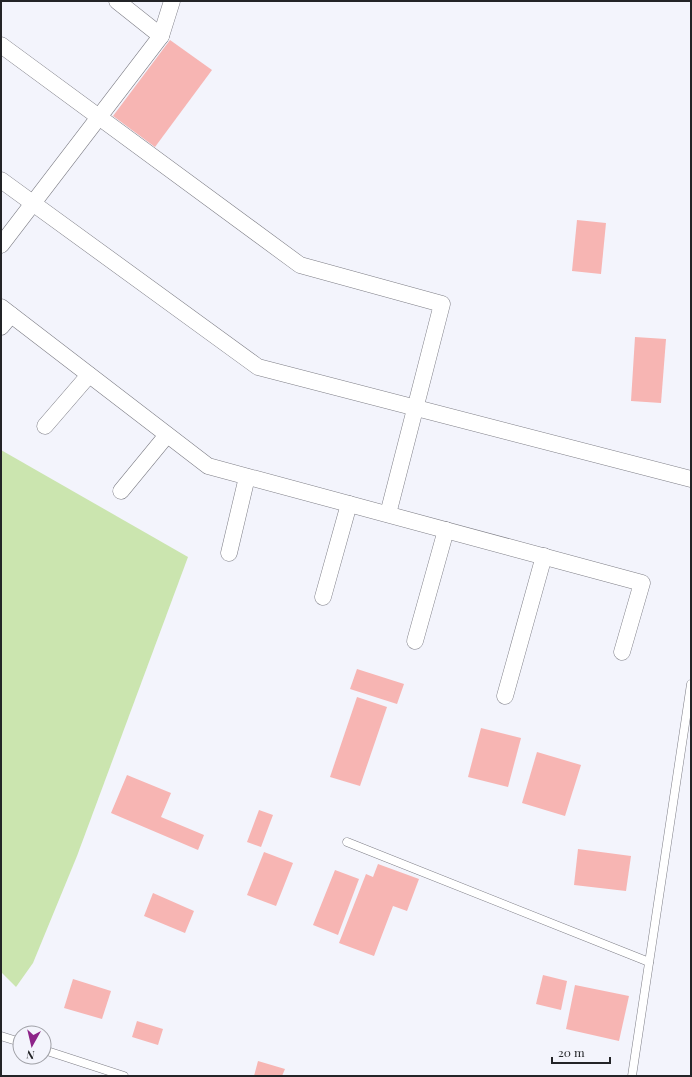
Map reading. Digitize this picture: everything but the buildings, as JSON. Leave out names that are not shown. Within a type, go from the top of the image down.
[{"type":"street","points":[[117,1],[161,36]]},
{"type":"street","points":[[1,245],[161,36],[172,1]]},
{"type":"street","points":[[1,45],[300,265],[442,304],[388,514]]},
{"type":"street","points":[[1,180],[258,367],[691,479]]},
{"type":"street","points":[[4,316],[89,375],[208,466],[642,582],[622,652]]},
{"type":"street","points":[[45,426],[89,375]]},
{"type":"street","points":[[121,491],[167,435]]},
{"type":"street","points":[[229,553],[247,477]]},
{"type":"street","points":[[323,597],[349,504]]},
{"type":"street","points":[[415,641],[446,530]]},
{"type":"street","points":[[505,696],[544,556]]},
{"type":"lane","points":[[632,1076],[691,684]]},
{"type":"lane","points":[[347,842],[649,962]]},
{"type":"lane","points":[[1,1036],[12,1039]]},
{"type":"lane","points":[[52,1053],[124,1076]]},
{"type":"green space","points":[[1,450],[188,557],[77,856],[33,963],[16,987],[1,972]]}]
